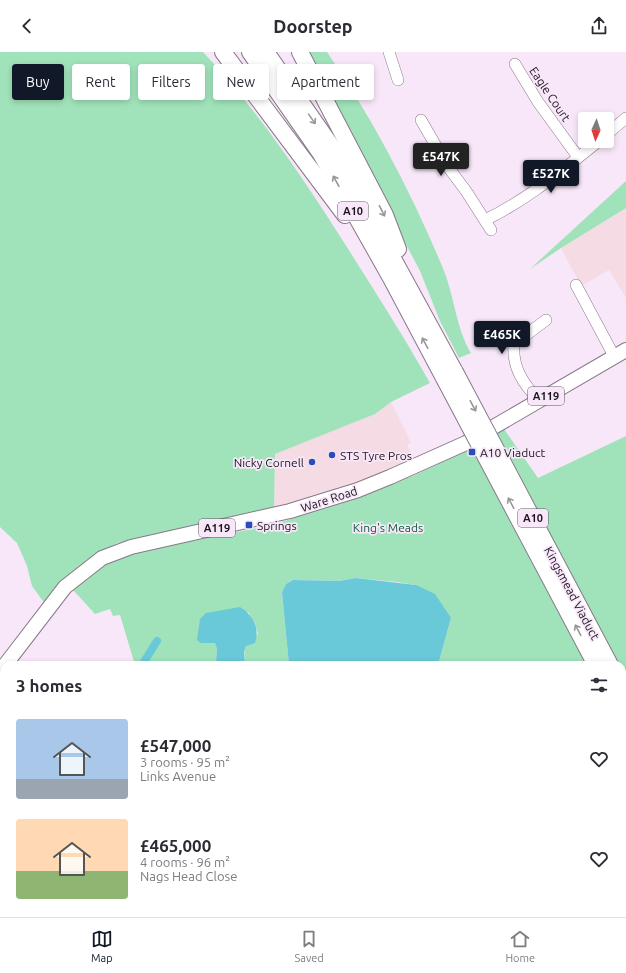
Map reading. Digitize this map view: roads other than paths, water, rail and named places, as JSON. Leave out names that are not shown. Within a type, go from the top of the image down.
[{"type":"highway","points":[[223,52],[277,122],[390,278]]},
{"type":"highway","name":"A10","points":[[250,52],[321,154],[390,278],[449,375]]},
{"type":"highway","name":"A10","points":[[266,52],[332,147],[423,311],[449,375]]},
{"type":"highway","points":[[300,52],[385,215],[423,311]]},
{"type":"highway","name":"Kingsmead Viaduct","points":[[449,375],[594,661]]},
{"type":"highway","name":"Kingsmead Viaduct","points":[[449,375],[608,661]]},
{"type":"main road","name":"Ware Road","points":[[8,661],[65,588],[102,558],[132,547],[271,516],[358,490],[466,443],[620,353]]},
{"type":"street","points":[[389,52],[398,80]]},
{"type":"street","name":"Eagle Court","points":[[515,64],[538,102],[578,157]]},
{"type":"street","points":[[614,128],[626,118]]},
{"type":"street","points":[[421,120],[448,167],[466,191],[491,230]]},
{"type":"street","points":[[485,220],[538,190],[590,148]]},
{"type":"street","points":[[576,285],[620,353]]},
{"type":"street","points":[[539,400],[521,379],[513,352],[514,344],[546,320]]},
{"type":"water","points":[[356,578],[416,585],[435,594],[451,618],[439,661],[289,661],[282,592],[286,584],[293,580],[339,581]]},
{"type":"water","points":[[240,607],[249,614],[254,622],[257,632],[255,643],[246,646],[244,652],[245,661],[217,661],[217,649],[215,643],[201,643],[197,640],[200,619],[206,613]]},
{"type":"waterway","points":[[144,661],[157,641]]},
{"type":"place","name":"A10 Viaduct","points":[[472,452]]},
{"type":"place","name":"STS Tyre Pros","points":[[332,455]]},
{"type":"place","name":"Nicky Cornell","points":[[312,462]]},
{"type":"place","name":"Springs","points":[[249,525]]},
{"type":"park label","name":"King's Meads","points":[[388,527]]}]
